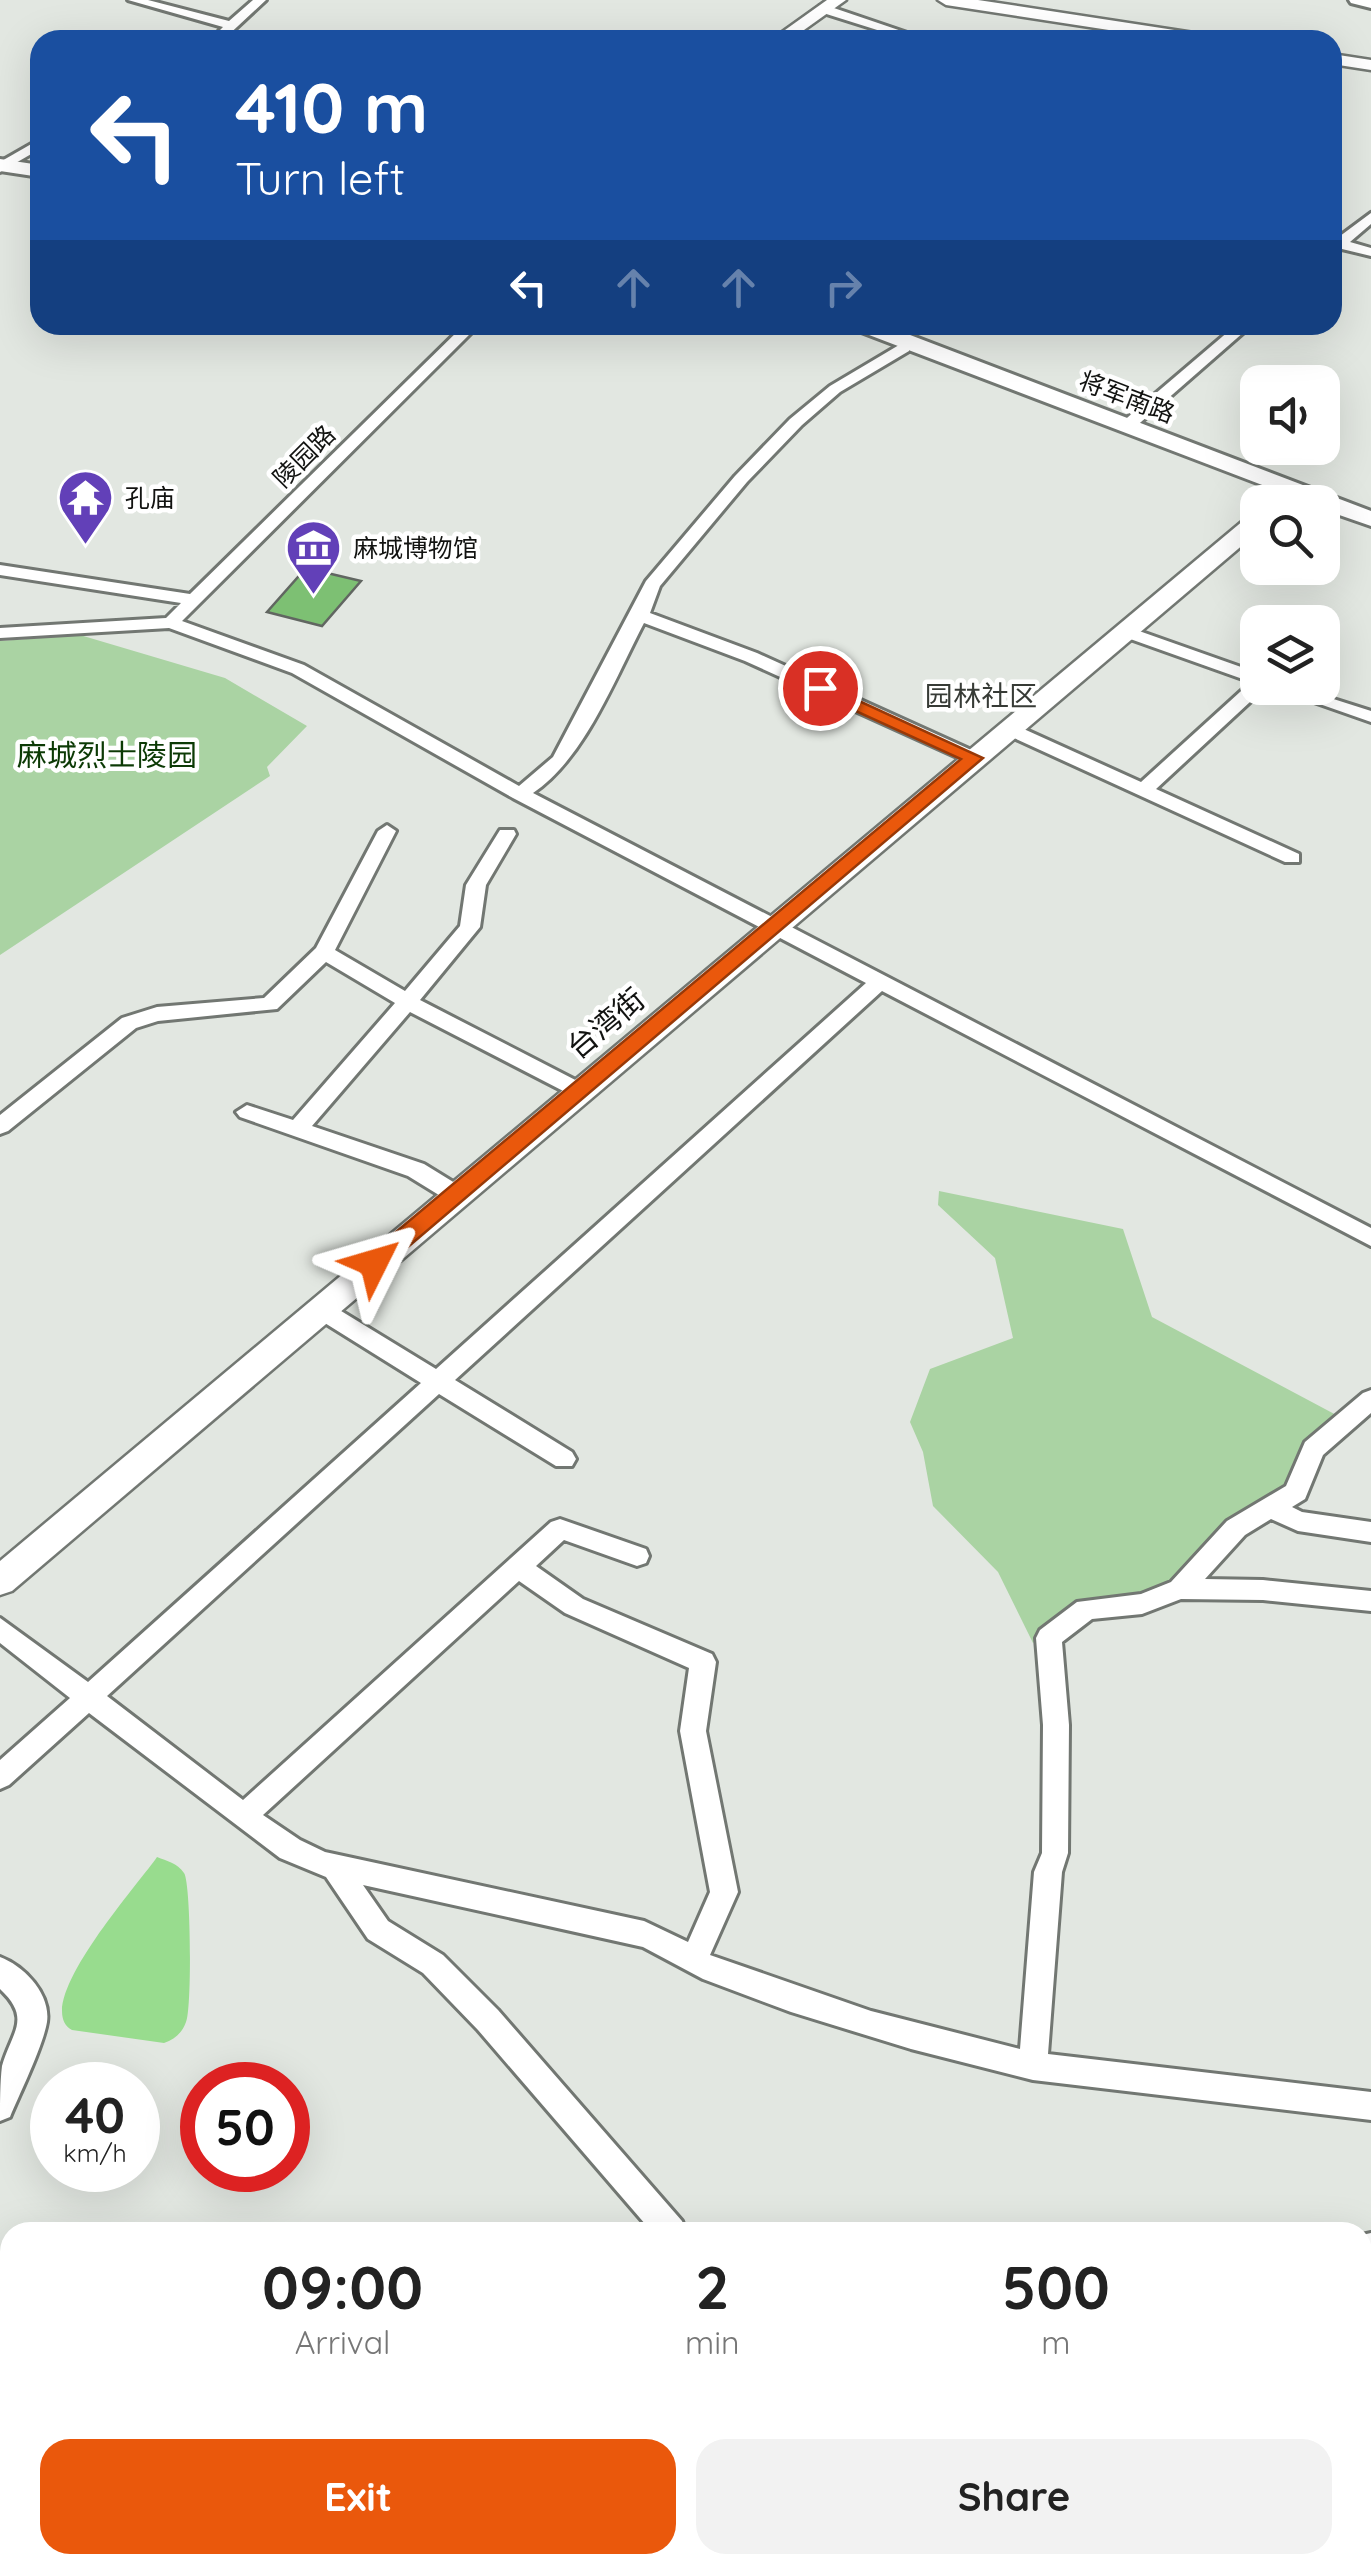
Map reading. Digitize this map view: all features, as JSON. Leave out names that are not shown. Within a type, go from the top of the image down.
[{"type":"highway","points":[[3,164],[30,167]]},
{"type":"highway","name":"将军南路","points":[[871,335],[1252,485]]},
{"type":"highway","name":"将军南路","points":[[890,335],[1371,519]]},
{"type":"highway","points":[[1340,516],[1371,528]]},
{"type":"main road","points":[[946,0],[1157,30]]},
{"type":"main road","points":[[978,0],[1164,30]]},
{"type":"main road","points":[[794,30],[831,5]]},
{"type":"main road","points":[[1342,59],[1371,63]]},
{"type":"main road","name":"台湾街","points":[[0,1581],[1240,535]]},
{"type":"street","points":[[134,0],[233,26]]},
{"type":"street","points":[[228,30],[260,0]]},
{"type":"street","points":[[1354,0],[1371,4]]},
{"type":"street","points":[[831,5],[896,30]]},
{"type":"street","points":[[3,164],[30,149]]},
{"type":"street","points":[[1342,242],[1371,217]]},
{"type":"street","points":[[1342,248],[1371,252]]},
{"type":"street","name":"陵园路","points":[[171,623],[462,335]]},
{"type":"street","points":[[1128,426],[1233,335]]},
{"type":"street","points":[[520,794],[561,760],[640,615],[652,584],[741,479],[796,422],[835,389],[904,348]]},
{"type":"street","points":[[0,570],[194,600]]},
{"type":"street","points":[[640,615],[751,657],[974,758]]},
{"type":"street","points":[[0,633],[171,623],[298,669],[520,794],[1371,1238]]},
{"type":"street","points":[[1125,631],[1240,675]]},
{"type":"street","points":[[1144,790],[1240,699]]},
{"type":"street","points":[[1335,705],[1371,717]]},
{"type":"street","points":[[1008,729],[1292,858]]},
{"type":"street","points":[[0,1126],[129,1023],[157,1014],[270,1004],[324,952],[387,830]]},
{"type":"street","points":[[297,1129],[470,926],[476,885],[508,834]]},
{"type":"street","points":[[324,952],[408,1002],[578,1090]]},
{"type":"street","points":[[0,1777],[880,982]]},
{"type":"street","points":[[247,1112],[416,1170],[455,1194]]},
{"type":"street","points":[[320,1308],[564,1459]]},
{"type":"street","points":[[1180,1589],[1236,1528],[1296,1492],[1313,1450],[1371,1399]]},
{"type":"street","points":[[1269,1507],[1298,1521],[1371,1532]]},
{"type":"street","points":[[244,1816],[560,1528],[636,1556]]},
{"type":"street","points":[[518,1567],[574,1606],[703,1662],[693,1731],[724,1892],[694,1961]]},
{"type":"street","points":[[1033,2066],[1048,1872],[1055,1853],[1056,1724],[1049,1638],[1086,1609],[1142,1604],[1180,1589],[1263,1590],[1371,1601]]},
{"type":"street","points":[[0,1629],[290,1849],[336,1869],[644,1934],[694,1961],[893,2031],[1033,2066],[1371,2106]]},
{"type":"street","points":[[336,1869],[378,1930],[433,1964],[488,2020],[662,2222]]},
{"type":"street","points":[[0,1970],[29,1997],[33,2021],[0,2107]]},
{"type":"green space","name":"麻城烈士陵园","points":[[80,635],[225,678],[307,726],[267,767],[270,776],[0,955],[0,641]]},
{"type":"green space","points":[[939,1191],[1123,1229],[1152,1317],[1340,1417],[1295,1485],[1177,1583],[1154,1596],[1071,1606],[1033,1643],[998,1572],[933,1506],[923,1452],[910,1422],[930,1369],[1013,1338],[995,1258],[938,1205]]},
{"type":"shaded area","points":[[157,1857],[178,1867],[186,1881],[190,1972],[184,2026],[164,2043],[72,2030],[63,2017],[64,1997],[75,1972]]},
{"type":"building","name":"麻城博物馆","points":[[306,568],[361,581],[322,626],[267,612]]},
{"type":"place","name":"孔庙","points":[[86,547]]},
{"type":"place","name":"麻城博物馆","points":[[314,597]]},
{"type":"district","name":"园林社区","points":[[981,696]]},
{"type":"route","points":[[374,1263],[974,758],[820,688]]}]
